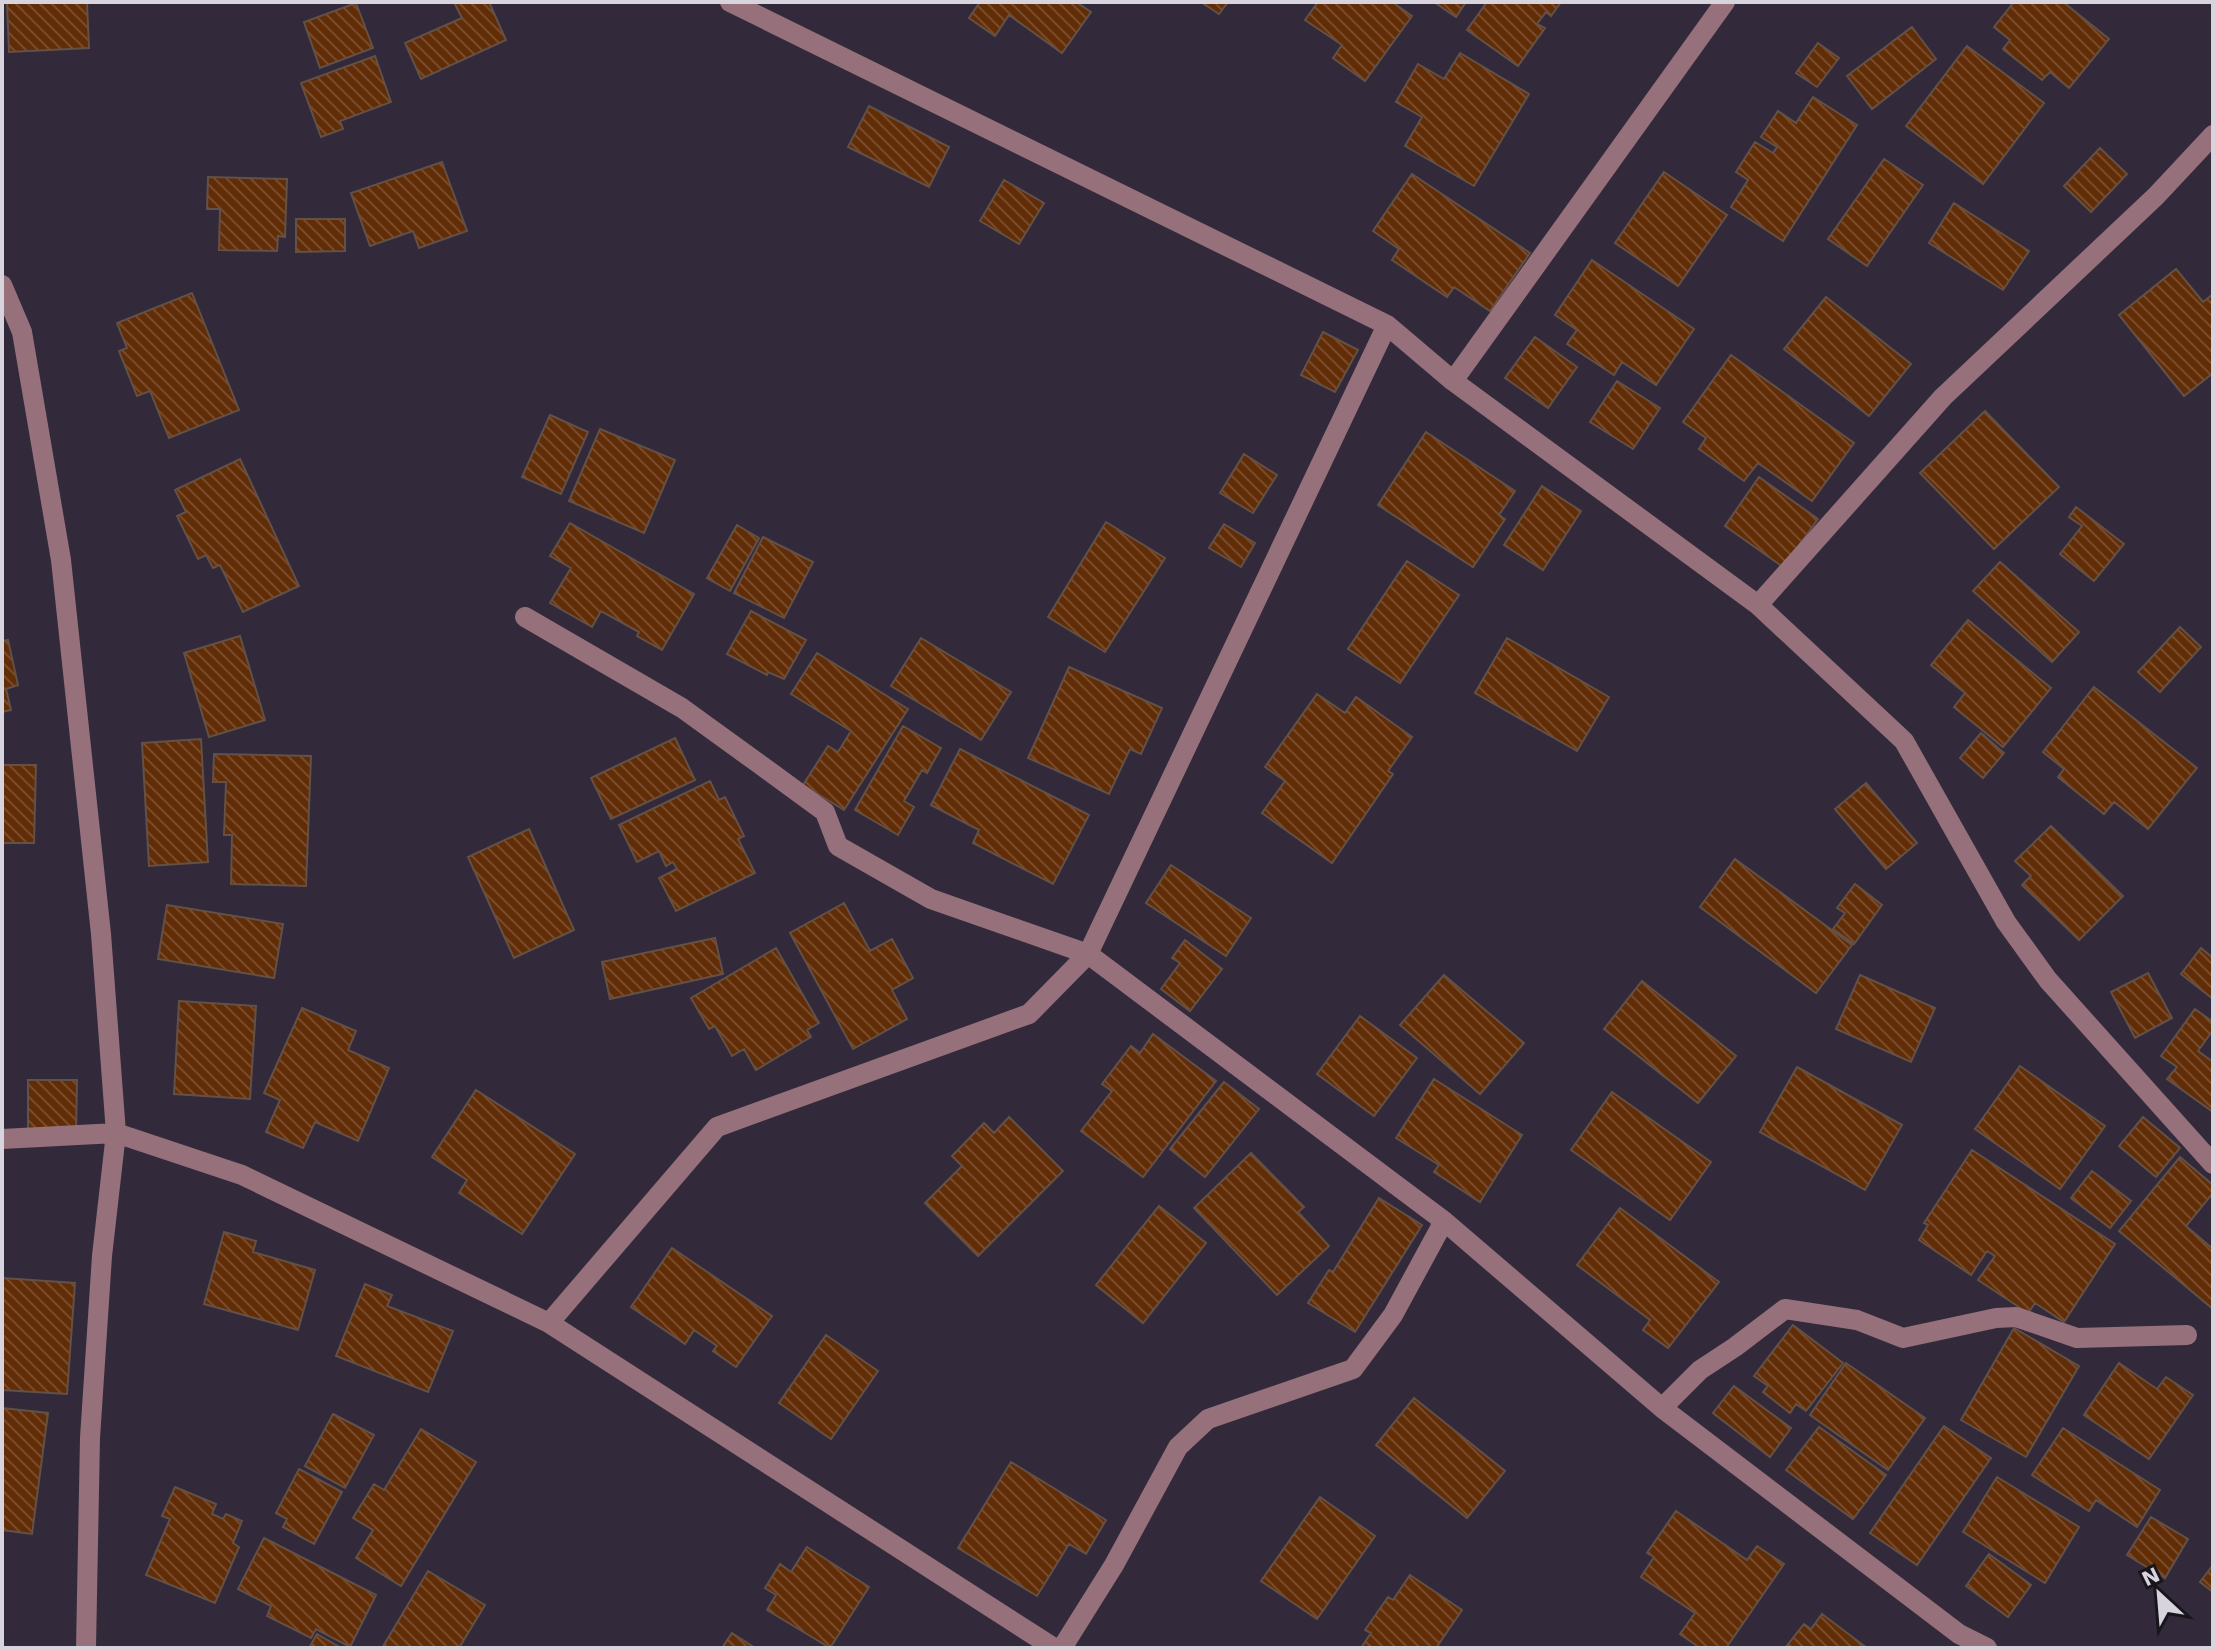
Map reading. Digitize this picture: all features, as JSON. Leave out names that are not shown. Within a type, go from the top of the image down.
[{"type":"street","points":[[730,2],[1387,325],[1453,381],[1758,605],[1904,741],[2006,922],[2048,980],[2213,1164]]},
{"type":"street","points":[[1453,381],[1725,2]]},
{"type":"street","points":[[1758,605],[1943,397],[2156,196],[2213,135]]},
{"type":"street","points":[[2,285],[22,332],[61,560],[101,934],[116,1133],[102,1256],[90,1438],[86,1648]]},
{"type":"street","points":[[549,1323],[717,1127],[1029,1014],[1088,954],[1387,325]]},
{"type":"street","points":[[525,617],[682,708],[825,812],[838,846],[931,899],[1088,954],[1444,1221],[1662,1408],[1959,1634],[1987,1648]]},
{"type":"street","points":[[2,1139],[116,1133],[242,1175],[549,1323],[1054,1648]]},
{"type":"street","points":[[1062,1648],[1114,1565],[1178,1447],[1208,1419],[1353,1369],[1393,1315],[1444,1221]]},
{"type":"street","points":[[1662,1408],[1700,1370],[1785,1309],[1857,1320],[1903,1338],[1996,1318],[2016,1317],[2077,1338],[2187,1335]]},
{"type":"building","points":[[7,2],[87,2],[89,48],[9,52]]},
{"type":"building","points":[[454,2],[489,2],[506,40],[421,79],[405,43],[462,18]]},
{"type":"building","points":[[980,2],[1076,2],[1091,12],[1062,53],[1009,15],[995,36],[969,18]]},
{"type":"building","points":[[1201,2],[1228,2],[1219,14]]},
{"type":"building","points":[[1318,2],[1392,2],[1412,16],[1365,81],[1333,58],[1342,45],[1305,20]]},
{"type":"building","points":[[1434,2],[1466,2],[1456,17]]},
{"type":"building","points":[[1487,2],[1561,2],[1551,16],[1546,12],[1537,24],[1545,28],[1518,66],[1467,30]]},
{"type":"building","points":[[2014,2],[2063,2],[2109,39],[2069,88],[2050,72],[2042,80],[2003,49],[2010,40],[1994,27]]},
{"type":"building","points":[[356,3],[373,48],[320,68],[304,22]]},
{"type":"building","points":[[1912,27],[1936,59],[1872,109],[1847,76]]},
{"type":"building","points":[[1818,43],[1839,58],[1817,87],[1796,73]]},
{"type":"building","points":[[1967,46],[2044,103],[1983,184],[1906,126]]},
{"type":"building","points":[[1460,53],[1529,94],[1474,186],[1405,146],[1422,117],[1396,102],[1418,64],[1444,79]]},
{"type":"building","points":[[375,56],[391,102],[340,121],[343,129],[321,137],[301,83]]},
{"type":"building","points":[[1813,97],[1857,125],[1783,241],[1731,207],[1748,180],[1736,172],[1755,142],[1773,153],[1777,147],[1761,137],[1778,111],[1796,123]]},
{"type":"building","points":[[869,106],[949,147],[929,187],[848,147]]},
{"type":"building","points":[[2100,148],[2127,174],[2091,212],[2064,186]]},
{"type":"building","points":[[1884,159],[1923,185],[1867,266],[1828,239]]},
{"type":"building","points":[[442,162],[467,231],[419,248],[413,231],[370,246],[351,193]]},
{"type":"building","points":[[1664,172],[1727,215],[1678,286],[1615,243]]},
{"type":"building","points":[[1412,174],[1530,253],[1490,311],[1454,287],[1447,297],[1392,260],[1399,249],[1373,231]]},
{"type":"building","points":[[208,177],[287,179],[285,237],[278,236],[277,251],[219,250],[220,209],[207,209]]},
{"type":"building","points":[[1004,180],[1044,203],[1019,244],[980,221]]},
{"type":"building","points":[[1954,203],[2029,251],[2003,290],[1929,243]]},
{"type":"building","points":[[296,219],[345,219],[345,251],[296,252]]},
{"type":"building","points":[[1592,260],[1694,329],[1656,385],[1622,362],[1614,375],[1567,344],[1577,330],[1555,315]]},
{"type":"building","points":[[2176,269],[2203,302],[2213,294],[2213,373],[2184,396],[2119,315]]},
{"type":"building","points":[[192,293],[239,410],[169,438],[150,391],[137,396],[119,351],[127,348],[117,323]]},
{"type":"building","points":[[1826,297],[1911,364],[1869,416],[1784,349]]},
{"type":"building","points":[[1323,332],[1358,350],[1335,392],[1301,375]]},
{"type":"building","points":[[1535,337],[1577,367],[1548,408],[1505,378]]},
{"type":"building","points":[[1731,355],[1854,443],[1812,501],[1758,463],[1744,481],[1699,449],[1706,438],[1683,422]]},
{"type":"building","points":[[1617,381],[1660,408],[1633,449],[1590,422]]},
{"type":"building","points":[[1985,411],[2059,487],[1994,549],[1920,473]]},
{"type":"building","points":[[550,415],[588,432],[561,494],[522,477]]},
{"type":"building","points":[[600,429],[675,460],[644,533],[569,501]]},
{"type":"building","points":[[1426,432],[1515,491],[1499,515],[1505,519],[1473,567],[1378,505]]},
{"type":"building","points":[[1244,454],[1277,475],[1253,513],[1220,493]]},
{"type":"building","points":[[240,459],[299,586],[243,612],[220,565],[213,568],[206,555],[198,559],[177,516],[186,512],[175,490]]},
{"type":"building","points":[[1759,477],[1818,519],[1783,567],[1725,526]]},
{"type":"building","points":[[1542,486],[1581,511],[1543,570],[1504,545]]},
{"type":"building","points":[[2076,507],[2124,544],[2094,581],[2060,554],[2082,526],[2069,517]]},
{"type":"building","points":[[1106,522],[1165,558],[1105,652],[1048,617]]},
{"type":"building","points":[[570,523],[694,594],[662,650],[637,636],[639,632],[601,611],[592,627],[550,603],[571,568],[550,556]]},
{"type":"building","points":[[1224,524],[1255,543],[1241,567],[1209,548]]},
{"type":"building","points":[[737,525],[759,538],[730,591],[707,578]]},
{"type":"building","points":[[763,537],[813,562],[784,618],[734,593]]},
{"type":"building","points":[[1407,561],[1459,595],[1400,683],[1348,649]]},
{"type":"building","points":[[2000,562],[2079,632],[2052,662],[1973,591]]},
{"type":"building","points":[[751,611],[806,640],[784,679],[768,672],[767,675],[727,654]]},
{"type":"building","points":[[1968,620],[2051,688],[2003,747],[1954,707],[1965,693],[1931,665]]},
{"type":"building","points":[[2180,627],[2201,647],[2160,692],[2138,672]]},
{"type":"building","points":[[240,636],[265,720],[209,737],[184,653]]},
{"type":"building","points":[[921,638],[1011,692],[981,740],[891,686]]},
{"type":"building","points":[[1507,638],[1609,697],[1577,751],[1475,693]]},
{"type":"building","points":[[8,640],[18,685],[6,689],[11,710],[2,712],[2,641]]},
{"type":"building","points":[[817,653],[908,709],[844,810],[803,785],[828,746],[838,752],[851,731],[791,694]]},
{"type":"building","points":[[1069,667],[1162,708],[1141,754],[1130,749],[1109,794],[1028,758]]},
{"type":"building","points":[[2094,687],[2197,768],[2148,829],[2114,802],[2104,814],[2058,777],[2064,769],[2043,752]]},
{"type":"building","points":[[1317,694],[1345,713],[1356,697],[1412,737],[1388,771],[1393,774],[1332,863],[1262,813],[1285,781],[1265,767]]},
{"type":"building","points":[[903,726],[941,748],[927,773],[922,770],[904,801],[914,807],[898,835],[855,810]]},
{"type":"building","points":[[1981,733],[2004,753],[1983,778],[1960,758]]},
{"type":"building","points":[[675,738],[695,780],[611,819],[591,778]]},
{"type":"building","points":[[201,739],[208,862],[149,866],[142,743]]},
{"type":"building","points":[[960,749],[1089,815],[1053,884],[973,843],[979,830],[931,805]]},
{"type":"building","points":[[214,754],[311,756],[306,886],[231,884],[232,835],[224,835],[226,782],[213,782]]},
{"type":"building","points":[[2,765],[36,765],[34,843],[2,843]]},
{"type":"building","points":[[710,781],[719,800],[725,797],[744,836],[738,839],[755,873],[676,911],[659,878],[677,869],[673,862],[666,866],[659,851],[637,862],[619,825]]},
{"type":"building","points":[[1866,783],[1917,843],[1886,869],[1835,809]]},
{"type":"building","points":[[2051,826],[2123,896],[2079,940],[2022,885],[2031,876],[2015,861]]},
{"type":"building","points":[[529,829],[574,930],[514,958],[468,857]]},
{"type":"building","points":[[1735,859],[1852,945],[1816,993],[1700,907]]},
{"type":"building","points":[[1171,865],[1251,918],[1226,956],[1146,903]]},
{"type":"building","points":[[1855,884],[1882,905],[1854,944],[1833,929],[1845,913],[1837,908]]},
{"type":"building","points":[[844,903],[870,951],[892,939],[913,978],[892,990],[907,1019],[853,1049],[790,933]]},
{"type":"building","points":[[167,905],[283,924],[274,978],[158,959]]},
{"type":"building","points":[[715,938],[723,974],[610,999],[602,962]]},
{"type":"building","points":[[1185,940],[1222,969],[1190,1011],[1161,989],[1180,963],[1172,958]]},
{"type":"building","points":[[776,948],[819,1023],[807,1030],[811,1037],[756,1070],[744,1049],[732,1056],[715,1026],[709,1029],[691,998]]},
{"type":"building","points":[[2201,948],[2213,958],[2213,999],[2181,974]]},
{"type":"building","points":[[2148,973],[2172,1018],[2135,1038],[2111,992]]},
{"type":"building","points":[[1444,975],[1524,1043],[1480,1094],[1400,1025]]},
{"type":"building","points":[[1860,975],[1935,1008],[1911,1062],[1836,1029]]},
{"type":"building","points":[[1642,981],[1736,1056],[1698,1103],[1604,1029]]},
{"type":"building","points":[[179,1001],[256,1006],[250,1099],[174,1094]]},
{"type":"building","points":[[302,1008],[356,1031],[348,1050],[389,1068],[358,1141],[315,1122],[303,1148],[266,1132],[280,1100],[264,1093]]},
{"type":"building","points":[[2195,1009],[2213,1022],[2213,1030],[2198,1051],[2213,1062],[2213,1112],[2167,1079],[2177,1067],[2161,1056]]},
{"type":"building","points":[[1360,1016],[1417,1058],[1374,1116],[1317,1074]]},
{"type":"building","points":[[1153,1034],[1216,1081],[1143,1177],[1081,1131],[1112,1091],[1102,1084],[1131,1046],[1140,1053]]},
{"type":"building","points":[[2020,1066],[2105,1126],[2060,1189],[1975,1129]]},
{"type":"building","points":[[1797,1067],[1902,1125],[1865,1190],[1760,1132]]},
{"type":"building","points":[[1434,1079],[1522,1135],[1480,1202],[1434,1172],[1439,1165],[1396,1138]]},
{"type":"building","points":[[28,1080],[77,1080],[76,1134],[28,1134]]},
{"type":"building","points":[[1224,1082],[1259,1109],[1205,1177],[1170,1149]]},
{"type":"building","points":[[476,1090],[575,1154],[522,1234],[459,1193],[467,1180],[432,1157]]},
{"type":"building","points":[[1612,1092],[1711,1162],[1670,1220],[1571,1150]]},
{"type":"building","points":[[1009,1117],[1063,1171],[978,1256],[925,1203],[962,1166],[952,1156],[984,1123],[994,1133]]},
{"type":"building","points":[[2143,1117],[2180,1148],[2156,1177],[2119,1146]]},
{"type":"building","points":[[1972,1150],[2115,1244],[2064,1322],[2035,1303],[2028,1313],[1978,1280],[1995,1256],[1987,1251],[1971,1275],[1919,1240],[1928,1225],[1924,1223]]},
{"type":"building","points":[[1251,1153],[1304,1207],[1298,1212],[1329,1246],[1277,1295],[1194,1208]]},
{"type":"building","points":[[2180,1157],[2213,1185],[2213,1193],[2186,1226],[2213,1249],[2213,1309],[2119,1231]]},
{"type":"building","points":[[2092,1171],[2131,1201],[2110,1228],[2071,1198]]},
{"type":"building","points":[[1379,1198],[1422,1225],[1355,1332],[1308,1303],[1329,1270],[1333,1272]]},
{"type":"building","points":[[1159,1206],[1206,1243],[1143,1323],[1096,1285]]},
{"type":"building","points":[[1620,1208],[1719,1282],[1668,1348],[1643,1330],[1650,1320],[1577,1265]]},
{"type":"building","points":[[224,1232],[256,1241],[253,1252],[315,1270],[298,1330],[204,1304]]},
{"type":"building","points":[[672,1248],[772,1316],[736,1367],[713,1351],[717,1346],[694,1330],[685,1344],[631,1307]]},
{"type":"building","points":[[2,1278],[75,1283],[67,1394],[2,1390]]},
{"type":"building","points":[[365,1284],[392,1295],[387,1306],[453,1331],[428,1392],[336,1356]]},
{"type":"building","points":[[1793,1325],[1843,1363],[1806,1411],[1796,1404],[1790,1413],[1763,1392],[1768,1386],[1754,1376]]},
{"type":"building","points":[[2014,1328],[2079,1366],[2026,1457],[1961,1420]]},
{"type":"building","points":[[826,1335],[878,1371],[831,1439],[779,1403]]},
{"type":"building","points":[[1846,1363],[1925,1418],[1888,1470],[1810,1415]]},
{"type":"building","points":[[2119,1363],[2157,1389],[2166,1377],[2193,1395],[2149,1459],[2084,1415]]},
{"type":"building","points":[[1734,1386],[1791,1428],[1770,1457],[1713,1413]]},
{"type":"building","points":[[1414,1398],[1505,1471],[1467,1518],[1376,1445]]},
{"type":"building","points":[[2,1408],[48,1413],[32,1534],[2,1530]]},
{"type":"building","points":[[333,1414],[374,1435],[345,1488],[305,1466]]},
{"type":"building","points":[[1944,1426],[1991,1458],[1917,1565],[1870,1533]]},
{"type":"building","points":[[1819,1427],[1886,1475],[1853,1519],[1786,1470]]},
{"type":"building","points":[[2063,1428],[2160,1490],[2137,1527],[2096,1500],[2089,1511],[2032,1475]]},
{"type":"building","points":[[421,1429],[476,1462],[401,1586],[356,1558],[373,1530],[353,1518],[374,1484],[384,1490]]},
{"type":"building","points":[[1011,1462],[1106,1520],[1086,1554],[1069,1544],[1037,1596],[958,1548]]},
{"type":"building","points":[[299,1469],[342,1492],[314,1544],[283,1527],[287,1519],[276,1513]]},
{"type":"building","points":[[1997,1477],[2079,1527],[2045,1583],[1963,1532]]},
{"type":"building","points":[[175,1487],[216,1504],[212,1514],[223,1519],[226,1514],[242,1521],[233,1543],[239,1547],[215,1603],[146,1575],[170,1519],[162,1516]]},
{"type":"building","points":[[1320,1497],[1375,1536],[1317,1619],[1261,1581]]},
{"type":"building","points":[[1676,1511],[1747,1560],[1757,1546],[1784,1564],[1726,1648],[1700,1648],[1680,1634],[1695,1613],[1641,1577],[1654,1557],[1647,1553]]},
{"type":"building","points":[[2151,1517],[2188,1539],[2165,1578],[2127,1555]]},
{"type":"building","points":[[264,1538],[376,1595],[350,1647],[316,1629],[311,1638],[267,1616],[271,1606],[238,1589]]},
{"type":"building","points":[[807,1547],[869,1587],[830,1648],[767,1610],[776,1595],[765,1588],[780,1564],[791,1572]]},
{"type":"building","points":[[1989,1554],[2031,1585],[2008,1617],[1966,1586]]},
{"type":"building","points":[[2213,1565],[2213,1592],[2200,1582]]},
{"type":"building","points":[[428,1571],[485,1605],[459,1648],[382,1648]]},
{"type":"building","points":[[1410,1575],[1462,1610],[1436,1648],[1361,1648],[1371,1633],[1365,1630],[1388,1597],[1393,1600]]},
{"type":"building","points":[[1822,1614],[1867,1648],[1785,1648],[1804,1624],[1811,1629]]},
{"type":"building","points":[[732,1633],[755,1648],[722,1648]]},
{"type":"building","points":[[317,1634],[341,1648],[309,1648]]}]
